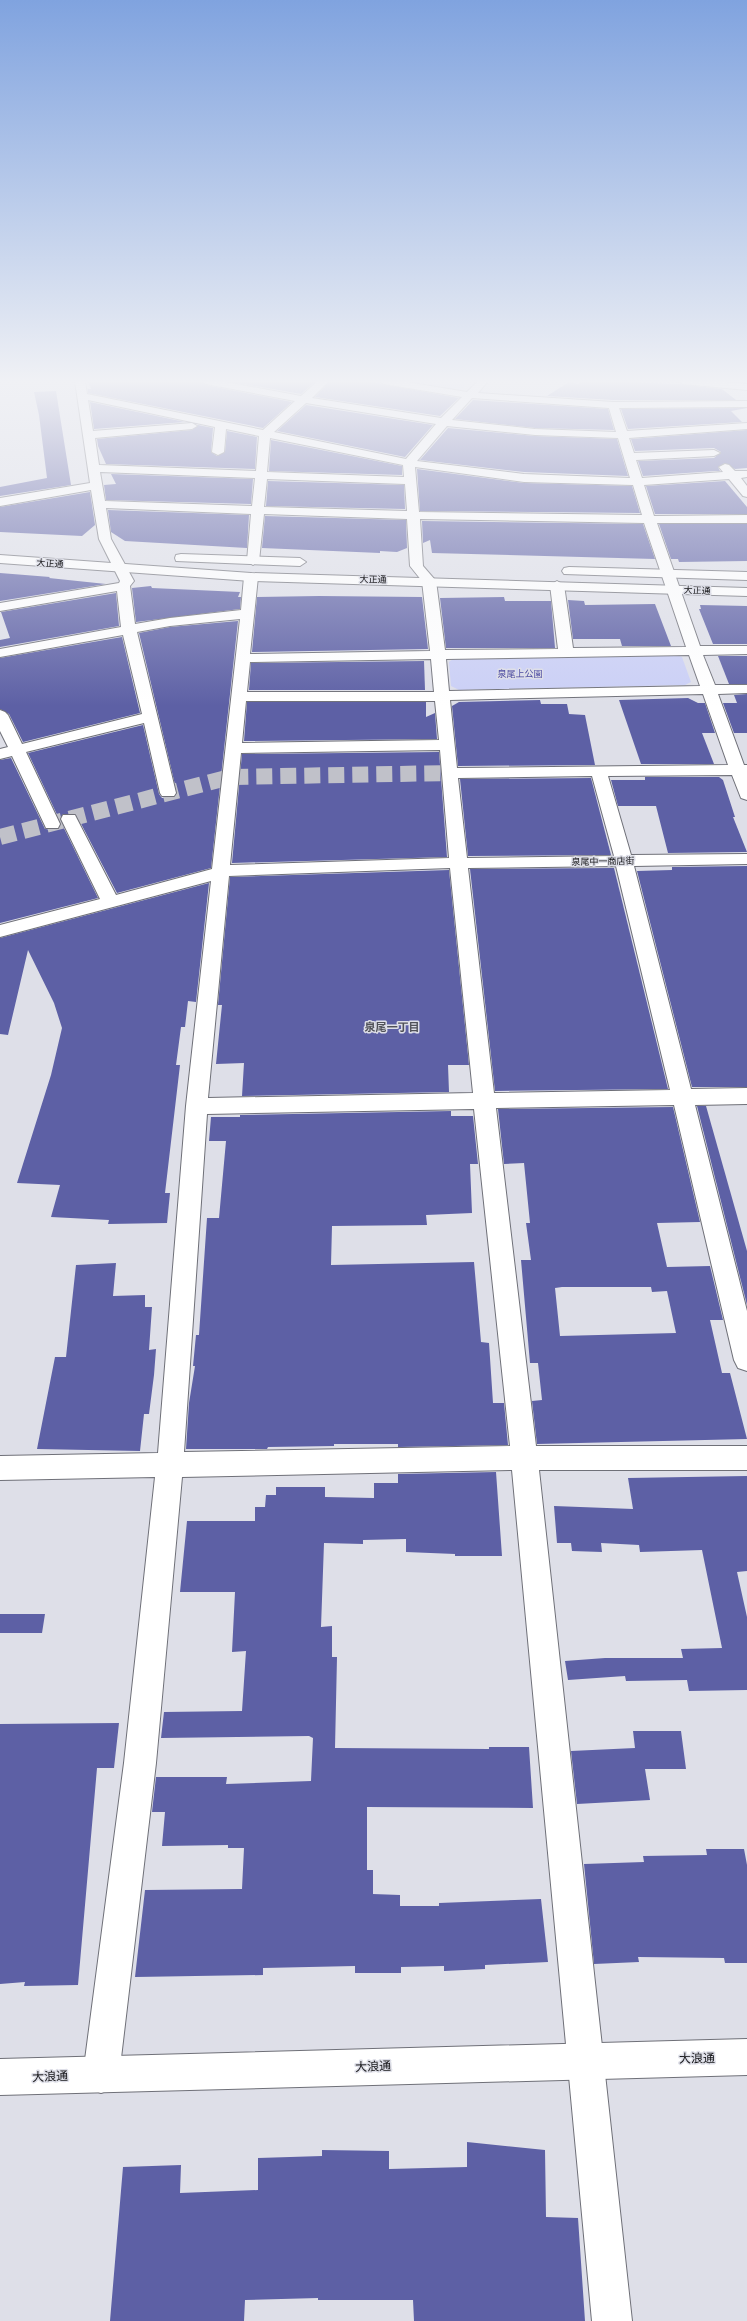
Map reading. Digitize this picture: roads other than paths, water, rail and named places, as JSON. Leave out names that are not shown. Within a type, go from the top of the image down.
[{"type":"street","points":[[0,502],[76,489]]},
{"type":"street","points":[[97,489],[106,553],[120,568],[126,581],[123,586],[129,629],[168,793]]},
{"type":"street","points":[[101,2075],[140,1763],[170,1464],[197,1106],[222,872],[259,489]]},
{"type":"street","points":[[410,489],[417,566],[429,581],[443,696],[458,863],[524,1458],[612,2321]]},
{"type":"street","points":[[639,489],[648,520],[707,690],[742,770],[747,795]]},
{"type":"street","points":[[99,504],[412,515],[648,520],[747,519]]},
{"type":"street","points":[[106,553],[128,554]]},
{"type":"street","name":"大正通","points":[[168,557],[252,569],[311,563]]},
{"type":"street","name":"大正通","points":[[0,559],[120,568],[252,569],[429,581],[747,592]]},
{"type":"street","name":"大正通","points":[[555,570],[747,576]]},
{"type":"street","points":[[557,585],[566,653]]},
{"type":"street","points":[[0,607],[123,586]]},
{"type":"street","points":[[0,653],[170,622],[246,614]]},
{"type":"street","points":[[242,658],[747,650]]},
{"type":"street","points":[[239,697],[443,696],[747,689]]},
{"type":"street","points":[[0,716],[52,824]]},
{"type":"street","points":[[0,754],[150,717]]},
{"type":"street","points":[[233,748],[448,745]]},
{"type":"street","points":[[450,774],[742,770]]},
{"type":"street","points":[[598,772],[624,861],[747,1360]]},
{"type":"street","points":[[69,819],[110,901]]},
{"type":"street","name":"泉尾中一商店街","points":[[0,931],[234,869],[293,866],[747,859]]},
{"type":"street","points":[[197,1106],[747,1096]]},
{"type":"street","points":[[0,1468],[524,1458],[747,1458]]},
{"type":"street","name":"大浪通","points":[[0,2077],[585,2060],[747,2057]]},
{"type":"tunnel","points":[[0,837],[230,777],[450,773]]},
{"type":"district","name":"泉尾一丁目","points":[[392,1027]]},
{"type":"park label","name":"泉尾上公園","points":[[520,673]]}]
